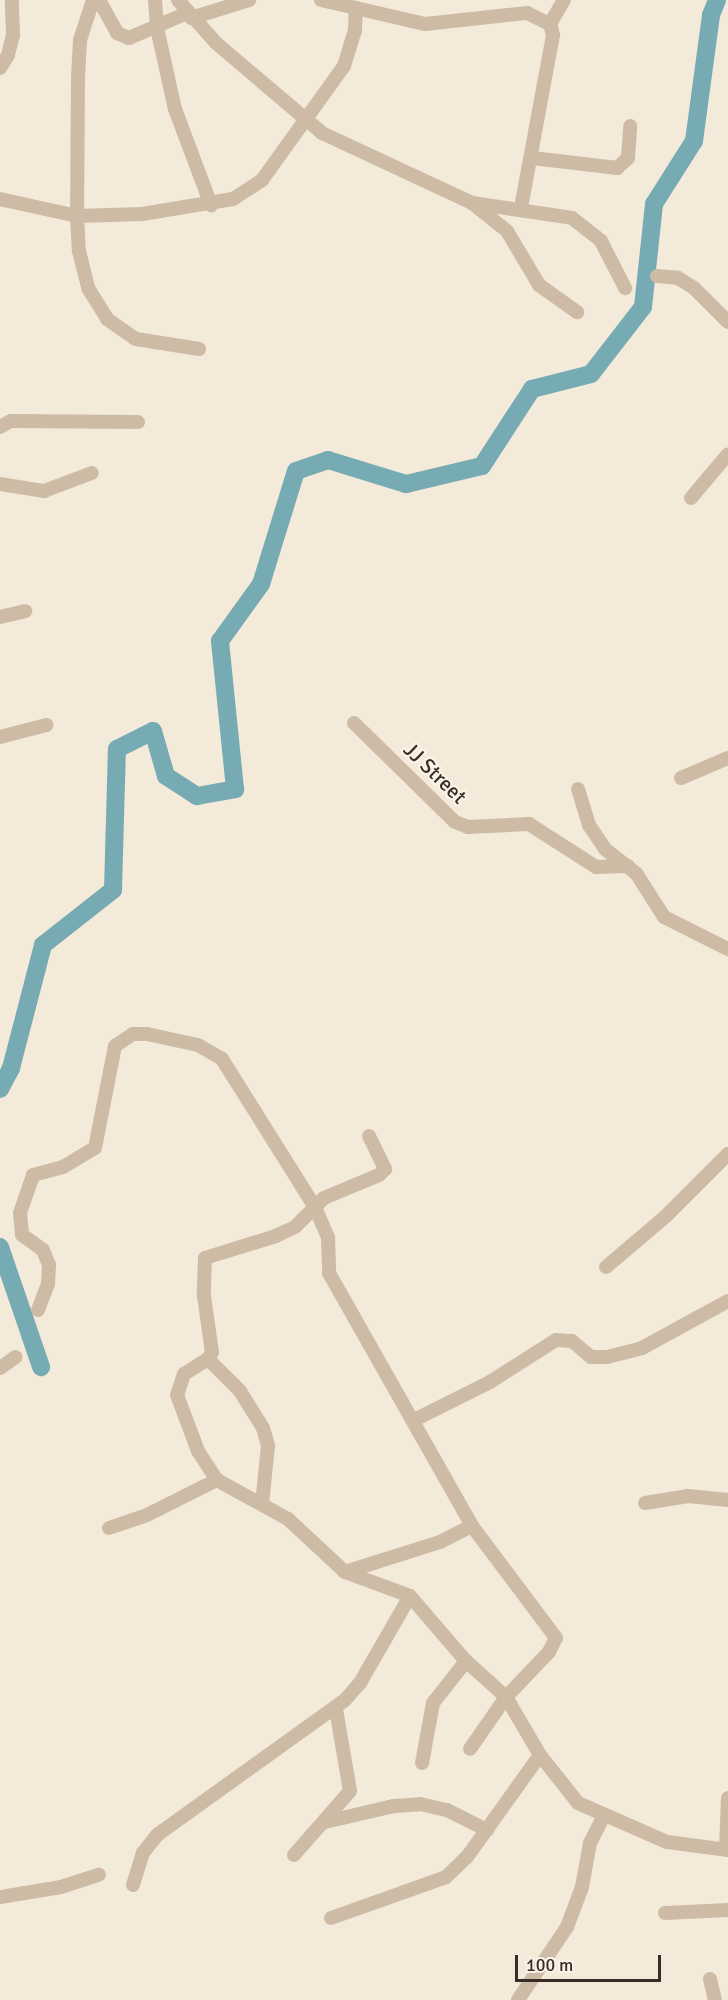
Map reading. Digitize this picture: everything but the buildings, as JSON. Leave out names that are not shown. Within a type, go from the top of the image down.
[{"type":"street","points":[[0,68],[8,55],[13,35],[12,0]]},
{"type":"street","points":[[93,0],[80,40],[77,216],[85,278],[107,319],[136,339],[199,349]]},
{"type":"street","points":[[99,0],[122,37],[249,0]]},
{"type":"street","points":[[155,0],[157,28],[175,109],[211,205]]},
{"type":"street","points":[[178,0],[189,16],[322,133],[472,203],[507,231],[540,285],[577,312]]},
{"type":"street","points":[[321,0],[353,5],[425,24],[526,13],[550,24]]},
{"type":"street","points":[[501,14],[504,0]]},
{"type":"street","points":[[521,208],[553,36],[550,24],[564,0]]},
{"type":"street","points":[[0,199],[77,216],[142,214],[211,205],[233,199],[262,180],[303,118],[344,66],[355,31],[353,5]]},
{"type":"street","points":[[532,158],[616,168],[624,165],[628,158],[630,126]]},
{"type":"street","points":[[472,203],[521,208],[572,218],[589,228],[601,241],[625,288]]},
{"type":"street","points":[[657,276],[678,278],[694,288],[728,322]]},
{"type":"street","points":[[0,428],[11,421],[138,422]]},
{"type":"street","points":[[692,498],[728,454]]},
{"type":"street","points":[[0,484],[44,491],[92,473]]},
{"type":"street","points":[[0,616],[25,611]]},
{"type":"street","name":"JJ Street","points":[[354,723],[455,822],[468,827],[529,824],[596,867],[628,866]]},
{"type":"street","points":[[0,736],[46,725]]},
{"type":"street","points":[[681,777],[728,758]]},
{"type":"street","points":[[578,789],[589,825],[605,849],[628,866],[651,892],[664,917],[728,949]]},
{"type":"street","points":[[38,1310],[48,1284],[49,1265],[43,1250],[18,1229],[29,1183],[39,1172],[63,1167],[95,1148],[111,1056],[124,1038],[133,1034],[185,1041],[222,1059],[315,1207],[328,1238],[329,1273],[472,1526],[556,1638],[549,1652],[506,1697],[470,1749]]},
{"type":"street","points":[[369,1136],[385,1164],[382,1172],[335,1192],[315,1207],[295,1227],[276,1236],[206,1258],[204,1296],[212,1352],[208,1359],[184,1374],[177,1395],[198,1451],[217,1480],[288,1519],[345,1572],[410,1596],[466,1661],[506,1697],[540,1755],[572,1796],[604,1816],[666,1842],[727,1850],[728,1798]]},
{"type":"street","points":[[606,1267],[666,1216],[728,1154]]},
{"type":"street","points":[[414,1420],[490,1382],[556,1340],[572,1341],[591,1357],[607,1358],[642,1348],[728,1301]]},
{"type":"street","points":[[0,1368],[16,1357]]},
{"type":"street","points":[[208,1359],[240,1391],[263,1428],[268,1446],[262,1504]]},
{"type":"street","points":[[109,1528],[147,1515],[217,1480]]},
{"type":"street","points":[[645,1503],[688,1496],[728,1500]]},
{"type":"street","points":[[345,1572],[440,1542],[472,1526]]},
{"type":"street","points":[[133,1885],[143,1853],[157,1835],[336,1709],[360,1683],[410,1596]]},
{"type":"street","points":[[422,1763],[433,1703],[466,1661]]},
{"type":"street","points":[[294,1855],[326,1822],[350,1791],[336,1709]]},
{"type":"street","points":[[331,1918],[446,1878],[487,1830],[540,1755]]},
{"type":"street","points":[[326,1822],[383,1808],[420,1804],[447,1810],[487,1830]]},
{"type":"street","points":[[518,2000],[567,1926],[582,1887],[590,1843],[604,1816]]},
{"type":"street","points":[[0,1897],[51,1889],[99,1875]]},
{"type":"street","points":[[665,1912],[728,1910]]},
{"type":"street","points":[[710,1979],[715,2000]]},
{"type":"waterway","points":[[0,1089],[11,1068],[43,945],[113,890],[117,749],[153,731],[166,776],[197,796],[235,789],[220,641],[261,584],[296,471],[328,460],[406,484],[482,466],[532,389],[591,374],[643,307],[654,204],[694,141],[711,15],[717,0]]},
{"type":"waterway","points":[[0,1247],[41,1367]]}]
